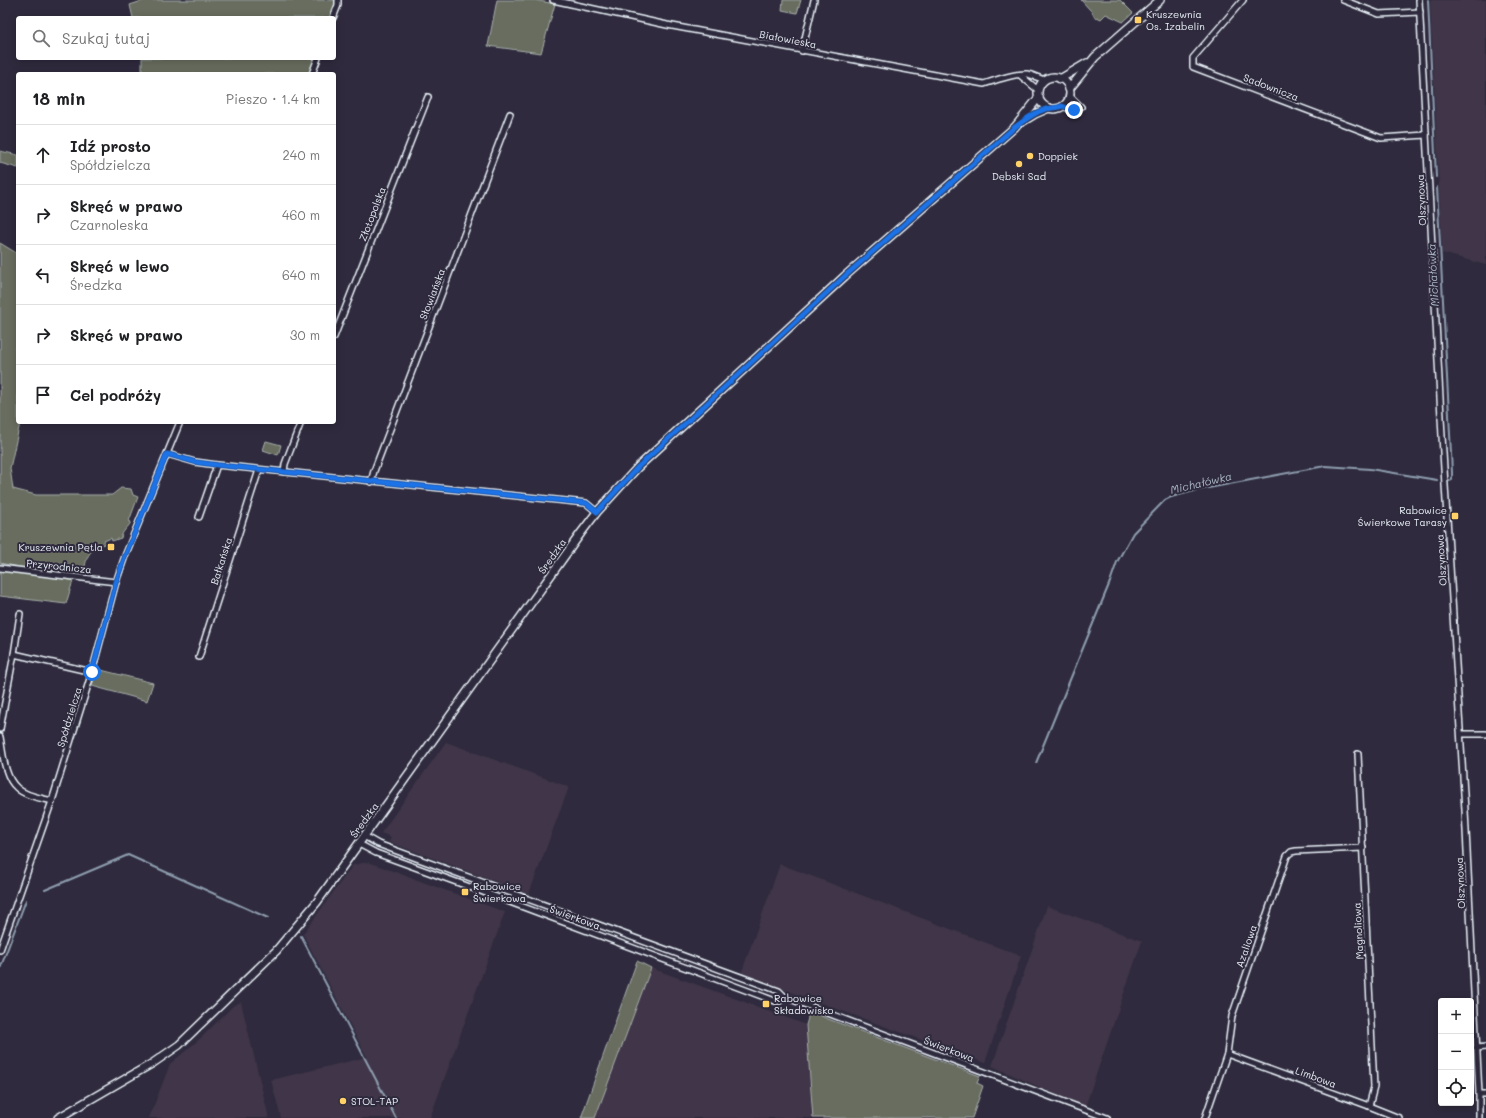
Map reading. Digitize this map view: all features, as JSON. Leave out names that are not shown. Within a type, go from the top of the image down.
[{"type":"street","points":[[334,16],[338,5],[338,0]]},
{"type":"street","name":"Białowieska","points":[[553,0],[667,25],[984,84],[1028,74],[1039,79],[1046,80]]},
{"type":"street","points":[[802,51],[814,0]]},
{"type":"street","points":[[1060,79],[1095,57],[1160,0]]},
{"type":"street","name":"Sadownicza","points":[[1243,0],[1193,58],[1192,67],[1381,138],[1426,135]]},
{"type":"street","points":[[1343,0],[1379,14],[1420,12]]},
{"type":"street","name":"Olszynowa","points":[[1419,0],[1442,436],[1461,734],[1479,1118]]},
{"type":"street","points":[[1020,75],[1038,93],[1042,104],[1049,108],[1057,108],[1062,106],[1067,101],[1069,92],[1095,57]]},
{"type":"street","points":[[313,72],[317,60]]},
{"type":"street","points":[[1038,93],[1041,84],[1046,80],[1053,78],[1060,79],[1066,83],[1069,92],[1081,107]]},
{"type":"street","name":"Średzka","points":[[1015,127],[1038,93]]},
{"type":"street","name":"Złotopolska","points":[[336,332],[428,97]]},
{"type":"street","points":[[1062,106],[1078,112]]},
{"type":"street","name":"Średzka","points":[[58,1118],[168,1053],[191,1034],[276,951],[317,902],[597,512],[638,467],[845,276],[1015,127],[1035,114],[1049,108]]},
{"type":"street","name":"Słowiańska","points":[[371,482],[510,114]]},
{"type":"street","name":"Spółdzielcza","points":[[0,950],[52,802],[92,672],[116,582],[125,556],[179,424]]},
{"type":"street","points":[[284,472],[285,464],[300,424]]},
{"type":"street","points":[[167,454],[195,462],[259,470],[586,503],[597,512]]},
{"type":"street","points":[[199,517],[217,465]]},
{"type":"street","name":"Bałkańska","points":[[199,657],[259,470]]},
{"type":"street","name":"Przyrodnicza","points":[[0,568],[116,582]]},
{"type":"street","points":[[0,729],[20,614]]},
{"type":"street","points":[[14,654],[92,672]]},
{"type":"street","points":[[1461,734],[1486,734]]},
{"type":"street","points":[[0,737],[9,777],[17,788],[30,795],[52,802]]},
{"type":"street","name":"Magnoliowa","points":[[1358,754],[1374,1087],[1369,1106]]},
{"type":"street","name":"Świerkowa","points":[[364,836],[378,844],[404,854],[779,992],[785,997],[1107,1118]]},
{"type":"street","name":"Świerkowa","points":[[359,844],[376,853],[775,1000],[780,1001],[785,997]]},
{"type":"street","name":"Azaliowa","points":[[1205,1118],[1228,1054],[1232,1016],[1287,856],[1291,852],[1296,851],[1363,848]]},
{"type":"street","points":[[1476,1048],[1486,1047]]},
{"type":"street","name":"Limbowa","points":[[1228,1054],[1399,1118]]},
{"type":"street","points":[[1479,1094],[1486,1094]]},
{"type":"shaded area","points":[[1430,0],[1486,0],[1486,265],[1442,253]]},
{"type":"shaded area","points":[[446,742],[569,787],[529,894],[389,842],[391,837],[381,833]]},
{"type":"shaded area","points":[[368,862],[505,912],[430,1118],[281,1118],[271,1080],[367,1057],[303,934],[353,865]]},
{"type":"shaded area","points":[[780,864],[1021,956],[985,1063],[741,974]]},
{"type":"shaded area","points":[[1047,906],[1142,941],[1085,1107],[992,1066]]},
{"type":"shaded area","points":[[651,968],[806,1025],[813,1118],[595,1118]]},
{"type":"shaded area","points":[[241,1002],[269,1118],[149,1118],[170,1064],[202,1037],[234,1005]]},
{"type":"green space","points":[[145,0],[336,0],[332,16],[133,16],[130,5]]},
{"type":"green space","points":[[497,0],[534,0],[555,4],[541,53],[488,46]]},
{"type":"green space","points":[[783,0],[801,0],[797,13],[782,10]]},
{"type":"green space","points":[[1081,0],[1120,0],[1133,13],[1123,22],[1106,14],[1101,19],[1097,17],[1095,18],[1092,12]]},
{"type":"green space","points":[[142,60],[314,60],[310,72],[142,72]]},
{"type":"green space","points":[[0,151],[16,155],[16,167],[0,163]]},
{"type":"green space","points":[[0,243],[16,253],[16,424],[20,424],[10,468],[13,489],[36,495],[112,495],[121,488],[131,489],[133,495],[138,497],[129,521],[131,522],[121,538],[112,541],[111,538],[104,541],[104,544],[91,551],[86,561],[84,572],[74,577],[66,604],[0,596],[0,572],[19,569],[54,574],[0,563]]},
{"type":"green space","points":[[266,441],[281,445],[278,455],[263,450]]},
{"type":"green space","points":[[97,669],[153,683],[147,701],[92,686]]},
{"type":"green space","points":[[637,961],[651,968],[595,1118],[581,1118]]},
{"type":"green space","points":[[806,1009],[828,1019],[980,1076],[977,1083],[983,1086],[972,1118],[813,1118],[806,1025],[808,1018]]},
{"type":"waterway","name":"Michałówka","points":[[1428,0],[1436,177]]},
{"type":"waterway","name":"Michałówka","points":[[1437,187],[1452,472],[1452,480],[1449,481]]},
{"type":"waterway","name":"Michałówka","points":[[1036,763],[1117,562],[1133,533],[1165,500],[1198,490],[1325,466],[1370,469],[1437,480]]},
{"type":"waterway","points":[[45,890],[128,855],[268,918]]},
{"type":"waterway","points":[[0,969],[26,900]]},
{"type":"waterway","points":[[301,936],[396,1118]]},
{"type":"place","name":"Kruszewnia Os. Izabelin","points":[[1138,20]]},
{"type":"place","name":"Doppiek","points":[[1030,156]]},
{"type":"place","name":"Dębski Sad","points":[[1019,164]]},
{"type":"place","name":"Rabowice Świerkowe Tarasy","points":[[1455,516]]},
{"type":"place","name":"Kruszewnia Pętla","points":[[111,547]]},
{"type":"place","name":"Rabowice Świerkowa","points":[[465,892]]},
{"type":"place","name":"Rabowice Składowisko","points":[[766,1004]]},
{"type":"place","name":"STOL-TAP","points":[[343,1101]]},
{"type":"route","points":[[92,672],[116,582],[125,556],[167,454],[195,462],[217,465],[586,503],[597,512],[638,467],[845,276],[1015,127],[1042,110],[1062,106],[1074,110]]}]
